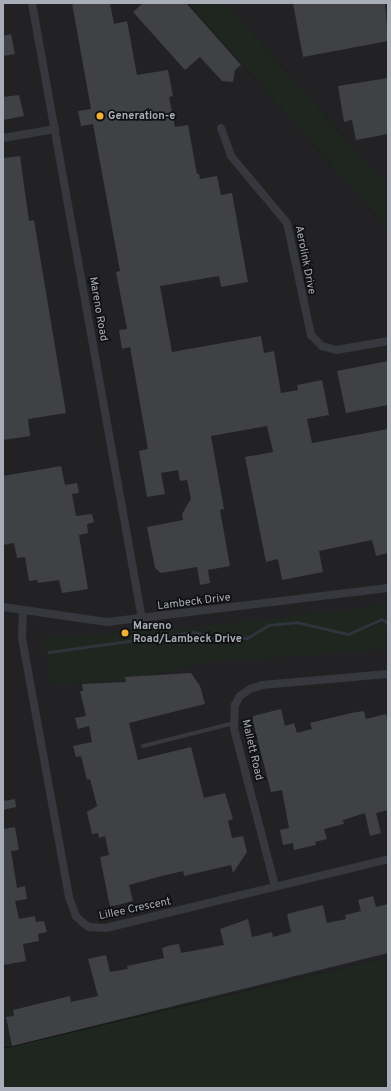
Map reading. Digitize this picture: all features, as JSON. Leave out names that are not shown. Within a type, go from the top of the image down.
[{"type":"street","name":"Mareno Road","points":[[32,3],[142,619]]},
{"type":"street","name":"Aerolink Drive","points":[[221,128],[231,156],[286,223],[311,335],[322,346],[336,350],[388,341]]},
{"type":"street","points":[[3,138],[55,129]]},
{"type":"street","name":"Lambeck Drive","points":[[3,607],[93,622],[142,619],[388,588]]},
{"type":"street","name":"Lillee Crescent","points":[[23,610],[22,638],[69,897],[76,916],[89,927],[106,928],[388,859]]},
{"type":"street","name":"Mallett Road","points":[[276,886],[234,723],[235,705],[240,696],[250,689],[262,685],[388,674]]},
{"type":"lane","points":[[143,746],[234,723]]},
{"type":"shaded area","points":[[3,3],[188,3],[388,229],[388,957],[3,1048]]},
{"type":"shaded area","points":[[188,3],[226,3],[388,187],[388,229]]},
{"type":"shaded area","points":[[226,3],[388,3],[388,187]]},
{"type":"shaded area","points":[[388,602],[388,648],[201,663],[123,681],[52,683],[43,638],[186,628],[369,607]]},
{"type":"shaded area","points":[[388,957],[388,1088],[3,1088],[3,1049]]},
{"type":"building","points":[[72,3],[110,3],[114,24],[127,21],[137,75],[168,70],[173,96],[169,97],[175,127],[188,125],[197,174],[199,174],[200,179],[217,176],[221,195],[232,193],[248,282],[221,287],[219,276],[160,286],[172,352],[261,336],[264,353],[274,351],[281,393],[298,390],[297,385],[322,380],[329,415],[307,419],[312,443],[388,429],[388,553],[376,556],[372,540],[319,551],[323,572],[282,580],[278,559],[266,562],[245,457],[273,452],[267,426],[211,436],[224,509],[220,510],[230,566],[208,570],[210,583],[200,585],[197,567],[161,573],[155,568],[147,527],[183,520],[182,514],[191,499],[187,480],[180,481],[178,470],[161,473],[165,494],[147,497],[139,451],[148,449],[130,347],[122,349],[119,330],[127,329],[116,272],[120,271],[93,124],[81,126],[78,111],[91,109]]},
{"type":"building","points":[[143,3],[186,3],[241,65],[235,70],[233,82],[222,81],[200,57],[185,70],[133,12]]},
{"type":"building","points":[[293,3],[385,3],[388,41],[303,57]]},
{"type":"building","points":[[11,34],[15,54],[3,56],[3,36]]},
{"type":"building","points":[[388,78],[388,134],[356,140],[352,120],[344,122],[338,86]]},
{"type":"building","points":[[19,95],[24,116],[3,120],[3,97]]},
{"type":"building","points":[[20,156],[29,221],[34,220],[66,413],[28,419],[30,436],[3,440],[3,158]]},
{"type":"building","points":[[388,361],[388,405],[346,413],[337,371]]},
{"type":"building","points":[[61,466],[65,485],[77,483],[79,493],[72,494],[76,516],[92,514],[94,522],[87,524],[88,533],[79,535],[88,589],[62,593],[59,580],[38,583],[37,580],[29,581],[25,557],[17,558],[14,543],[3,545],[3,476]]},
{"type":"building","points":[[191,673],[200,686],[205,704],[129,723],[138,760],[191,747],[204,798],[225,793],[233,819],[228,821],[232,838],[243,836],[247,852],[233,873],[231,865],[184,876],[183,871],[129,885],[133,901],[110,907],[100,857],[109,855],[105,836],[99,838],[98,833],[92,834],[87,812],[97,806],[90,779],[87,780],[81,756],[76,757],[73,746],[92,742],[89,726],[78,729],[75,718],[86,716],[80,691],[83,691],[82,684],[126,682],[125,677]]},
{"type":"building","points":[[281,709],[285,726],[294,723],[297,733],[312,729],[310,723],[351,713],[364,711],[366,719],[386,714],[388,723],[388,810],[376,813],[381,833],[370,836],[365,813],[343,820],[344,824],[324,829],[327,839],[315,842],[316,845],[294,850],[293,843],[283,845],[280,830],[289,828],[282,790],[271,792],[253,722],[253,716]]},
{"type":"building","points":[[15,799],[16,807],[3,810],[3,801]]},
{"type":"building","points":[[15,827],[19,850],[11,851],[17,888],[25,886],[27,899],[15,901],[19,919],[35,916],[36,922],[44,921],[47,932],[38,934],[39,941],[23,944],[26,961],[3,965],[3,829]]},
{"type":"building","points":[[373,896],[376,907],[388,904],[388,953],[12,1046],[6,1017],[14,1016],[13,1010],[70,996],[71,1002],[98,996],[88,959],[106,955],[110,972],[128,969],[127,966],[164,958],[162,948],[171,945],[179,944],[181,953],[224,945],[220,929],[248,919],[252,937],[272,932],[273,937],[291,932],[287,914],[323,905],[327,923],[346,919],[345,915],[361,911],[358,900]]},
{"type":"waterway","points":[[49,652],[194,632],[222,640],[247,638],[269,625],[296,622],[348,634],[381,619],[388,623]]},
{"type":"place","name":"Generation-e","points":[[100,116]]},
{"type":"place","name":"Mareno Road/Lambeck Drive","points":[[125,633]]}]
